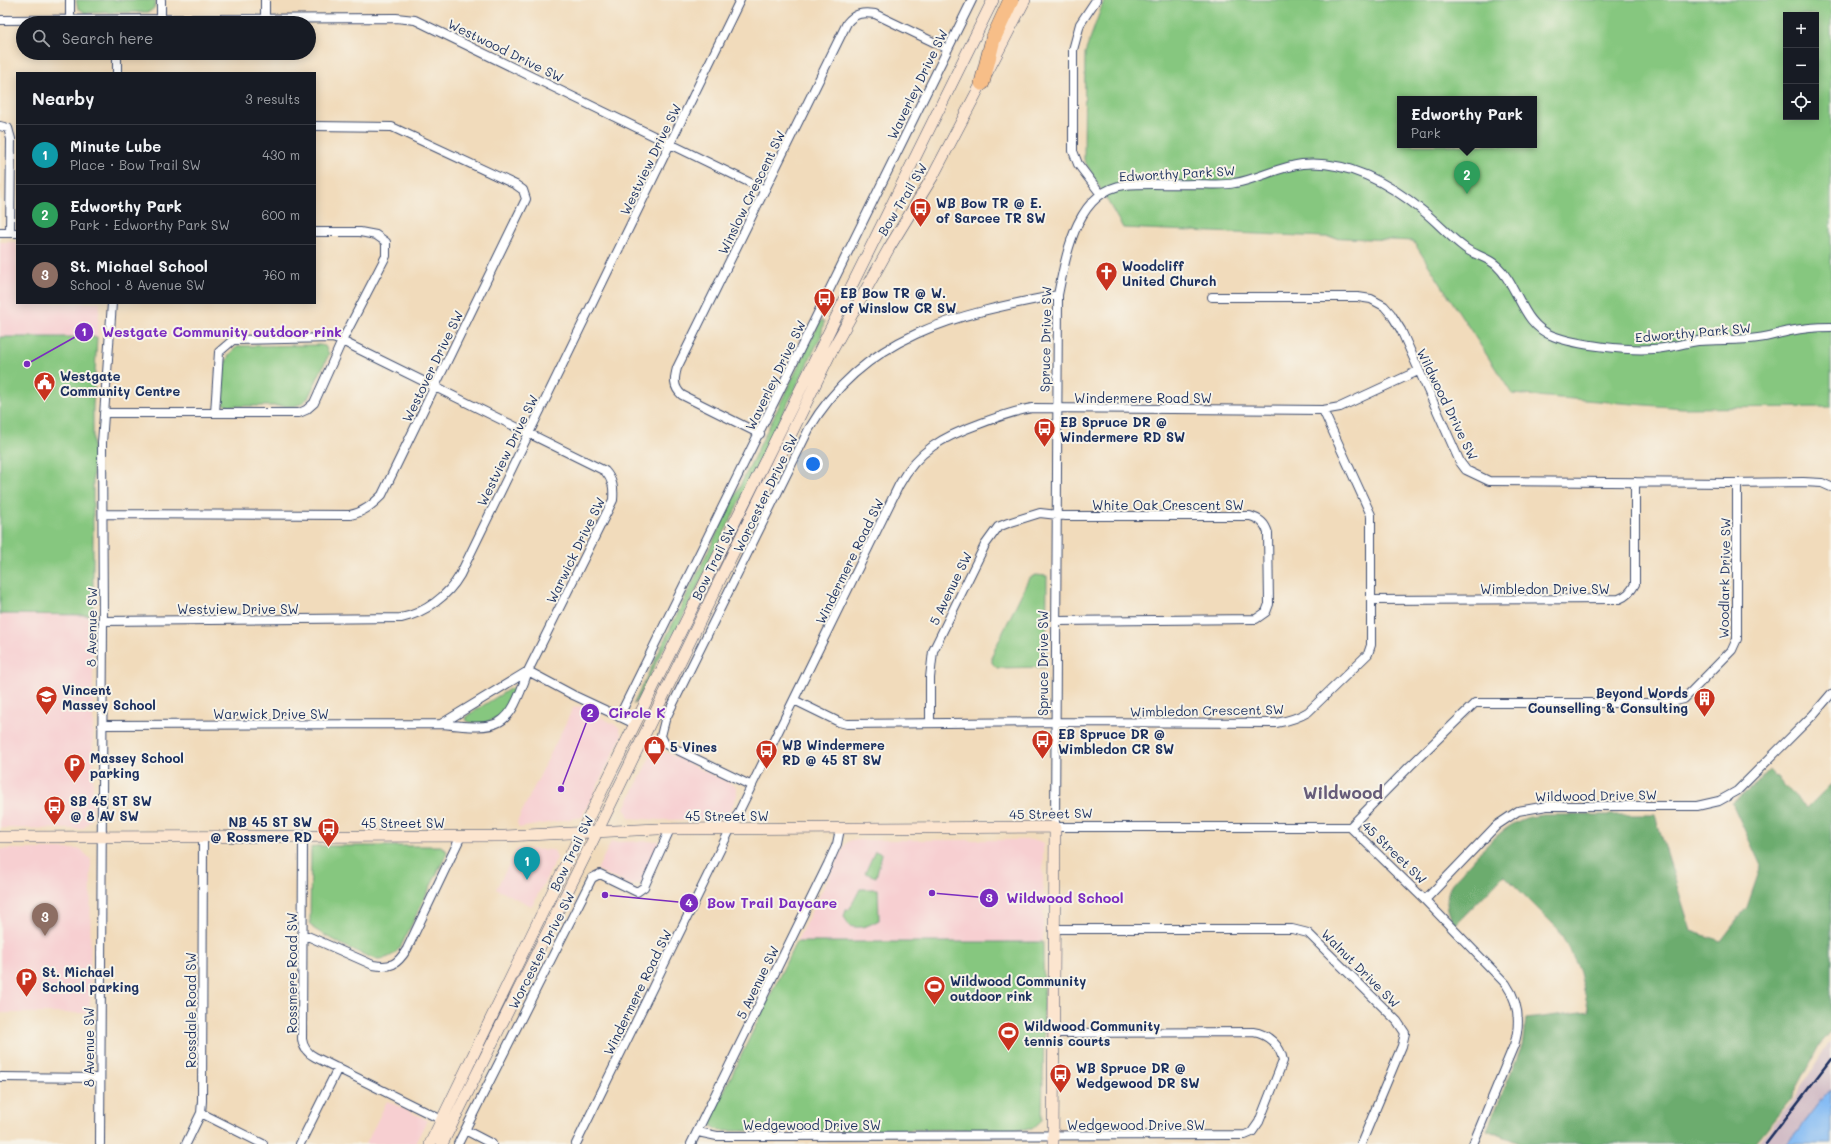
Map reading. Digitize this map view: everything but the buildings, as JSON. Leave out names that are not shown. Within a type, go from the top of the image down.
[{"type":"highway","points":[[982,83],[993,39],[1011,0]]},
{"type":"main road","name":"Bow Trail SW","points":[[430,1144],[581,833],[993,0]]},
{"type":"main road","name":"Bow Trail SW","points":[[442,1144],[597,832],[817,379],[889,248],[933,176],[1025,0]]},
{"type":"main road","points":[[876,236],[880,246],[889,248]]},
{"type":"main road","name":"45 Street SW","points":[[0,837],[203,838],[461,836],[731,828],[1055,827]]},
{"type":"main road","name":"Spruce Drive SW","points":[[1054,1140],[1055,827]]},
{"type":"street","points":[[70,0],[70,16]]},
{"type":"street","points":[[161,0],[161,16]]},
{"type":"street","points":[[265,0],[265,16]]},
{"type":"street","name":"Westview Drive SW","points":[[103,620],[394,618],[414,614],[442,598],[457,581],[740,0]]},
{"type":"street","name":"Waverley Drive SW","points":[[619,717],[760,434],[972,0]]},
{"type":"street","points":[[1096,0],[1080,24],[1073,50],[1073,150],[1078,164],[1100,193]]},
{"type":"street","name":"Winslow Crescent SW","points":[[760,434],[682,394],[677,390],[674,379],[677,368],[847,23],[853,16],[866,12],[876,14],[948,49]]},
{"type":"street","name":"Westwood Drive SW","points":[[316,18],[396,18],[415,20],[671,143],[765,190]]},
{"type":"street","name":"Westwood Drive SW","points":[[0,20],[16,20]]},
{"type":"street","points":[[117,60],[117,72]]},
{"type":"street","points":[[0,126],[8,128],[11,139],[14,232],[0,232]]},
{"type":"street","name":"Westover Drive SW","points":[[103,514],[334,515],[358,513],[374,503],[382,495],[526,199],[523,190],[392,127],[316,126]]},
{"type":"street","name":"Edworthy Park SW","points":[[1100,193],[1124,185],[1234,184],[1284,167],[1299,164],[1342,167],[1364,175],[1391,188],[1426,214],[1467,250],[1494,263],[1508,276],[1524,309],[1537,327],[1551,336],[1572,342],[1654,350],[1697,341],[1758,338],[1801,329],[1831,327]]},
{"type":"street","name":"Spruce Drive SW","points":[[1055,827],[1058,295],[1063,265],[1072,236],[1083,214],[1100,193]]},
{"type":"street","points":[[104,413],[299,413],[306,410],[314,403],[342,342],[386,256],[386,242],[376,235],[360,232],[316,232]]},
{"type":"street","name":"Worcester Drive SW","points":[[752,786],[665,744],[662,736],[665,720],[809,429],[822,407],[854,372],[884,350],[910,337],[974,312],[1058,295]]},
{"type":"street","name":"Wildwood Drive SW","points":[[1212,297],[1358,297],[1371,299],[1384,306],[1401,330],[1460,462],[1466,470],[1489,481],[1737,483],[1803,482],[1822,483],[1831,486]]},
{"type":"street","name":"8 Avenue SW","points":[[100,1144],[99,1078],[104,413],[112,304]]},
{"type":"street","name":"Warwick Drive SW","points":[[102,724],[440,724],[488,726],[502,721],[510,714],[528,671],[613,500],[614,490],[611,478],[604,471],[332,338],[234,340],[219,352],[215,413]]},
{"type":"street","name":"Windermere Road SW","points":[[576,1144],[899,485],[914,462],[928,449],[944,438],[1004,414],[1032,408],[1323,410],[1340,407],[1418,370]]},
{"type":"street","name":"Wimbledon Crescent SW","points":[[794,700],[843,723],[1276,723],[1295,718],[1308,712],[1368,654],[1371,645],[1371,515],[1323,410]]},
{"type":"street","name":"Wimbledon Drive SW","points":[[1372,600],[1623,598],[1630,593],[1635,584],[1635,482]]},
{"type":"street","name":"Woodlark Drive SW","points":[[1350,827],[1475,703],[1667,703],[1684,699],[1732,650],[1737,639],[1737,483]]},
{"type":"street","name":"5 Avenue SW","points":[[930,724],[930,671],[933,651],[985,545],[998,527],[1040,513],[1057,515]]},
{"type":"street","name":"White Oak Crescent SW","points":[[1056,621],[1250,620],[1266,612],[1269,604],[1268,533],[1264,524],[1258,519],[1250,516],[1057,515]]},
{"type":"street","points":[[440,724],[528,671],[573,695],[635,724]]},
{"type":"street","name":"Wildwood Drive SW","points":[[1425,900],[1497,825],[1518,811],[1547,806],[1697,806],[1710,804],[1728,797],[1745,783],[1813,715],[1831,694]]},
{"type":"street","name":"45 Street SW","points":[[1055,827],[1350,827],[1425,900]]},
{"type":"street","name":"5 Avenue SW","points":[[691,1144],[828,864],[837,844],[840,828]]},
{"type":"street","name":"Worcester Drive SW","points":[[458,1144],[592,878],[600,874],[637,892],[644,887],[670,829]]},
{"type":"street","points":[[303,934],[372,965],[385,967],[398,962],[407,949],[461,836]]},
{"type":"street","name":"Rossmere Road SW","points":[[303,837],[303,1043],[306,1050],[312,1055],[392,1093],[442,1120]]},
{"type":"street","name":"Rossdale Road SW","points":[[201,1114],[203,838]]},
{"type":"street","points":[[1425,900],[1506,984],[1518,1010],[1518,1031],[1514,1045],[1473,1144]]},
{"type":"street","name":"Walnut Drive SW","points":[[1055,929],[1292,929],[1308,933],[1397,1021],[1405,1033],[1402,1046],[1361,1144]]},
{"type":"street","name":"Wedgewood Drive SW","points":[[698,1132],[717,1136],[1054,1140],[1245,1135],[1252,1132],[1259,1122],[1283,1062],[1281,1052],[1275,1044],[1264,1035],[1253,1032],[1055,1032]]},
{"type":"street","points":[[300,1144],[338,1068]]},
{"type":"street","points":[[0,1077],[99,1078]]},
{"type":"street","points":[[186,1144],[201,1114],[263,1144]]},
{"type":"street","points":[[465,1130],[492,1144]]},
{"type":"shaded area","points":[[0,242],[16,242],[16,304],[100,304],[97,337],[0,337]]},
{"type":"shaded area","name":"Vincent Massey School","points":[[0,614],[93,615],[93,817],[83,829],[0,828]]},
{"type":"shaded area","points":[[580,706],[619,727],[622,736],[582,817],[519,828],[517,822],[573,708]]},
{"type":"shaded area","points":[[655,747],[737,787],[737,796],[728,815],[721,819],[660,820],[629,818],[625,808]]},
{"type":"shaded area","points":[[851,840],[1037,840],[1043,843],[1043,942],[796,942],[846,843]]},
{"type":"shaded area","points":[[659,841],[658,847],[641,883],[632,886],[597,870],[611,842]]},
{"type":"shaded area","points":[[0,849],[81,849],[91,860],[90,1013],[0,1013]]},
{"type":"shaded area","points":[[517,849],[553,850],[557,858],[532,906],[496,889]]},
{"type":"shaded area","points":[[1831,1040],[1831,1090],[1787,1144],[1757,1144],[1792,1102]]},
{"type":"shaded area","points":[[387,1101],[427,1120],[415,1144],[366,1144]]},
{"type":"green space","points":[[76,0],[156,0],[156,4],[152,10],[148,12],[86,13],[78,8]]},
{"type":"green space","points":[[1104,0],[1831,0],[1831,407],[1682,408],[1512,394],[1413,241],[1123,228],[1084,160],[1085,53]]},
{"type":"green space","points":[[821,320],[824,322],[821,336],[678,627],[661,653],[637,701],[633,705]]},
{"type":"green space","points":[[0,337],[97,337],[93,406],[93,615],[0,614]]},
{"type":"green space","points":[[239,346],[325,346],[329,354],[308,398],[301,404],[295,406],[228,406],[224,404],[222,398],[224,369],[229,356]]},
{"type":"green space","points":[[1036,575],[1047,576],[1046,667],[997,668],[992,663],[992,655],[1029,578]]},
{"type":"green space","points":[[511,688],[516,690],[515,697],[506,711],[483,723],[467,721],[466,718],[468,715]]},
{"type":"green space","points":[[1769,770],[1807,808],[1831,784],[1831,1030],[1822,1041],[1791,1099],[1754,1144],[1522,1144],[1487,1130],[1522,1046],[1526,1019],[1589,1011],[1579,969],[1558,929],[1504,875],[1455,925],[1447,904],[1449,888],[1452,883],[1495,837],[1505,829],[1526,818],[1544,815],[1655,815],[1691,931],[1721,941],[1747,907],[1761,866],[1732,803],[1756,784]]},
{"type":"green space","points":[[441,846],[446,850],[447,853],[401,946],[394,954],[382,959],[372,958],[345,946],[313,928],[310,922],[311,851],[312,847]]},
{"type":"green space","points":[[875,851],[882,854],[876,877],[865,873]]},
{"type":"green space","points":[[860,889],[878,889],[879,920],[865,926],[849,926],[844,916],[846,910],[849,910]]},
{"type":"green space","points":[[796,942],[1043,942],[1044,1031],[1042,1120],[1032,1129],[720,1131],[713,1127],[710,1120]]},
{"type":"water","points":[[1831,1090],[1831,1144],[1787,1144],[1824,1096]]},
{"type":"railway","points":[[1766,1144],[1831,1059]]},
{"type":"place","name":"Edworthy Park","points":[[1467,194]]},
{"type":"place","name":"WB Bow TR @ E. of Sarcee TR SW","points":[[920,228]]},
{"type":"place","name":"Woodcliff United Church","points":[[1107,292]]},
{"type":"place","name":"EB Bow TR @ W. of Winslow CR SW","points":[[824,318]]},
{"type":"place","name":"Westgate Community outdoor rink","points":[[27,364]]},
{"type":"place","name":"Westgate Community Centre","points":[[45,402]]},
{"type":"place","name":"EB Spruce DR @ Windermere RD SW","points":[[1044,448]]},
{"type":"place","name":"Vincent Massey School","points":[[46,716]]},
{"type":"place","name":"Beyond Words Counselling & Consulting","points":[[1704,718]]},
{"type":"place","name":"EB Spruce DR @ Wimbledon CR SW","points":[[1043,760]]},
{"type":"place","name":"5 Vines","points":[[654,766]]},
{"type":"place","name":"WB Windermere RD @ 45 ST SW","points":[[766,770]]},
{"type":"place","name":"Massey School parking","points":[[75,784]]},
{"type":"place","name":"Circle K","points":[[561,789]]},
{"type":"place","name":"SB 45 ST SW @ 8 AV SW","points":[[54,826]]},
{"type":"place","name":"NB 45 ST SW @ Rossmere RD","points":[[328,848]]},
{"type":"place","name":"Minute Lube","points":[[527,880]]},
{"type":"place","name":"Wildwood School","points":[[932,893]]},
{"type":"place","name":"Bow Trail Daycare","points":[[605,895]]},
{"type":"place","name":"St. Michael School","points":[[45,936]]},
{"type":"place","name":"St. Michael School parking","points":[[27,998]]},
{"type":"place","name":"Wildwood Community outdoor rink","points":[[935,1006]]},
{"type":"place","name":"Wildwood Community tennis courts","points":[[1009,1052]]},
{"type":"place","name":"WB Spruce DR @ Wedgewood DR SW","points":[[1061,1094]]},
{"type":"district","name":"Wildwood","points":[[1343,792]]}]
